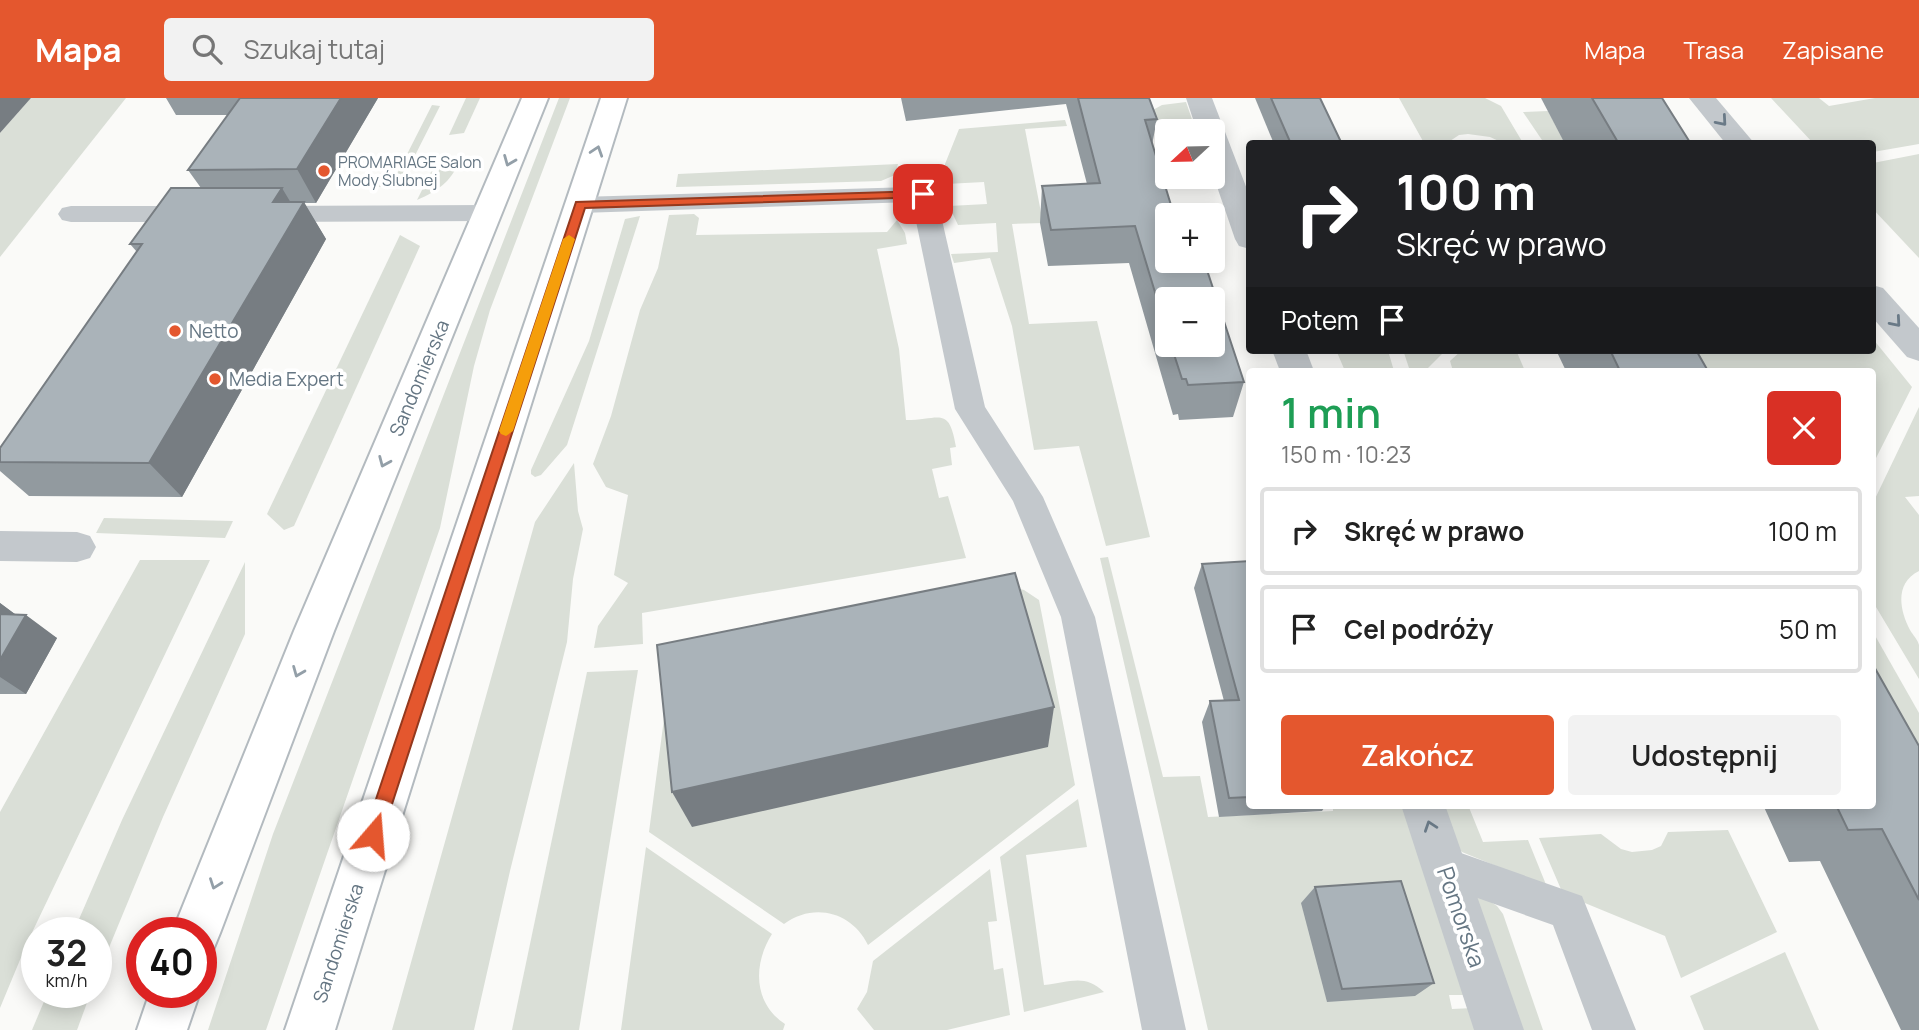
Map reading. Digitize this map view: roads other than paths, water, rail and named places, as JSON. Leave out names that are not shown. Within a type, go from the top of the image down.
[{"type":"street","name":"Sandomierska","points":[[203,917],[314,631],[535,98]]},
{"type":"street","name":"Sandomierska","points":[[310,1030],[614,98]]},
{"type":"street","points":[[1199,98],[1207,119]]},
{"type":"street","points":[[1702,98],[1738,140]]},
{"type":"street","points":[[1225,169],[1246,228]]},
{"type":"street","points":[[1876,301],[1919,349]]},
{"type":"street","points":[[0,546],[77,547]]},
{"type":"street","name":"Pomorska","points":[[1424,809],[1499,1030]]},
{"type":"street","points":[[162,1030],[170,1008]]},
{"type":"lane","points":[[580,205],[924,184],[970,409],[1027,497],[1078,617],[1164,1030]]},
{"type":"lane","points":[[71,214],[488,213]]},
{"type":"lane","points":[[1444,867],[1568,911],[1614,1030]]},
{"type":"place","name":"PROMARIAGE Salon Mody Ślubnej","points":[[324,171]]},
{"type":"place","name":"Netto","points":[[175,331]]},
{"type":"place","name":"Media Expert","points":[[215,379]]}]
